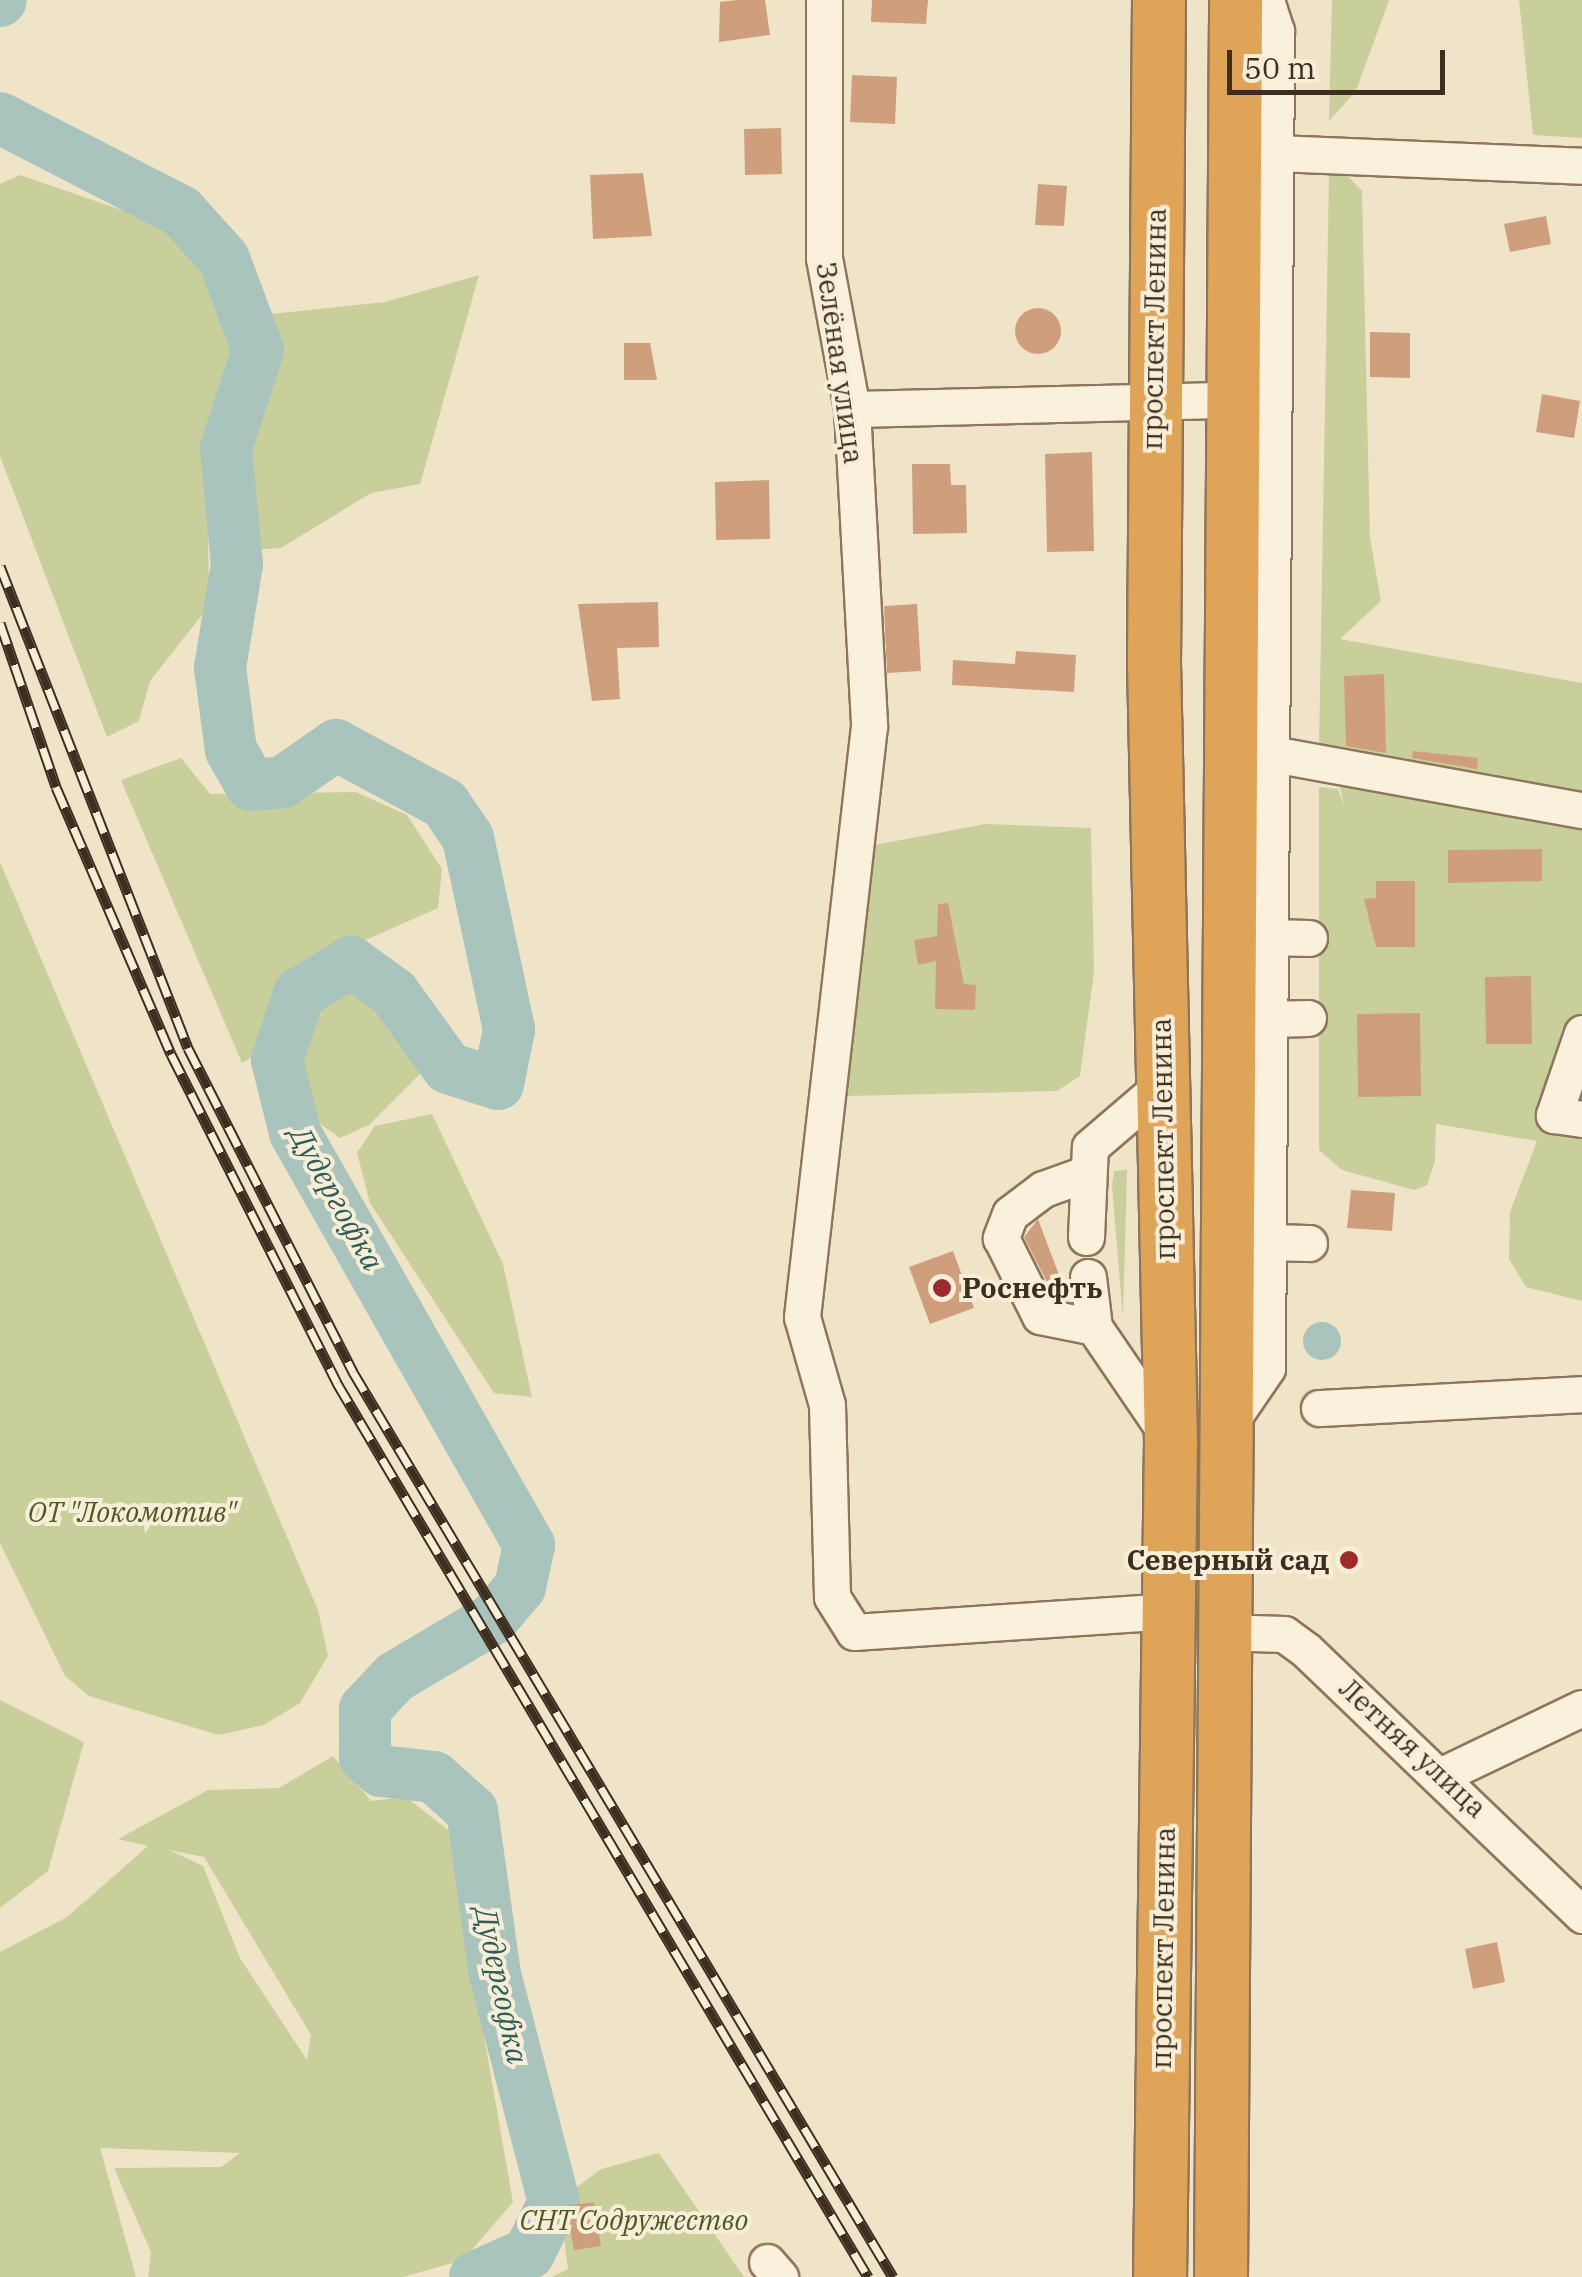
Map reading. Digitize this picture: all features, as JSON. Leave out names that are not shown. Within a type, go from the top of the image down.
[{"type":"highway","name":"проспект Ленина","points":[[1158,0],[1153,398],[1160,1086],[1171,1440],[1160,2277]]},
{"type":"highway","name":"проспект Ленина","points":[[1221,2277],[1220,1632],[1236,0]]},
{"type":"street","name":"Зелёная улица","points":[[824,0],[824,258],[852,409],[869,726],[802,1317],[827,1405],[832,1597],[854,1632],[1167,1611]]},
{"type":"street","points":[[1222,1434],[1267,1368],[1267,753],[1276,31],[1266,0]]},
{"type":"street","points":[[1276,154],[1582,166]]},
{"type":"street","points":[[852,409],[1153,398],[1233,400]]},
{"type":"street","points":[[1267,753],[1582,810]]},
{"type":"street","points":[[1267,938],[1310,938]]},
{"type":"street","points":[[1267,1019],[1308,1018]]},
{"type":"street","points":[[1568,1117],[1582,1033]]},
{"type":"street","points":[[1086,1237],[1085,1174],[1106,1128],[1160,1086]]},
{"type":"street","points":[[1085,1174],[1043,1189],[1010,1214],[1001,1238],[1040,1316],[1094,1327]]},
{"type":"street","points":[[1267,1242],[1309,1243]]},
{"type":"street","points":[[1088,1277],[1094,1327],[1171,1440]]},
{"type":"street","points":[[1319,1408],[1582,1394]]},
{"type":"street","name":"Летняя улица","points":[[1220,1632],[1287,1635],[1444,1774],[1582,1915]]},
{"type":"street","points":[[1444,1774],[1582,1708]]},
{"type":"green space","points":[[1332,0],[1389,0],[1356,91],[1329,121]]},
{"type":"green space","points":[[1519,0],[1582,0],[1582,138],[1533,135]]},
{"type":"green space","points":[[1329,174],[1346,174],[1362,191],[1370,538],[1381,601],[1340,639],[1582,683],[1582,1301],[1526,1287],[1509,1259],[1510,1212],[1537,1141],[1436,1124],[1435,1161],[1427,1185],[1414,1190],[1342,1170],[1319,1150],[1319,787],[1338,789],[1344,806],[1333,753],[1319,748]]},
{"type":"green space","points":[[20,175],[162,224],[198,252],[234,355],[207,453],[209,606],[150,681],[139,721],[107,737],[0,456],[0,184]]},
{"type":"green space","points":[[479,275],[420,484],[371,493],[281,548],[249,550],[233,489],[271,314],[385,302]]},
{"type":"green space","points":[[181,758],[210,794],[356,792],[407,815],[442,869],[438,908],[305,967],[263,1050],[242,1063],[121,780]]},
{"type":"green space","points":[[986,824],[1091,828],[1094,972],[1080,1076],[1057,1091],[847,1096],[874,845]]},
{"type":"green space","name":"ОТ \"Локомотив\"","points":[[0,862],[318,1610],[328,1656],[300,1703],[264,1725],[219,1735],[89,1696],[65,1676],[0,1543]]},
{"type":"green space","points":[[345,983],[378,999],[427,1067],[369,1125],[340,1138],[303,1112],[293,1080],[298,1035],[319,996]]},
{"type":"green space","points":[[432,1114],[503,1264],[532,1397],[494,1393],[370,1203],[357,1153],[375,1126]]},
{"type":"green space","points":[[1127,1170],[1123,1319],[1112,1185],[1114,1171]]},
{"type":"green space","points":[[0,1700],[84,1742],[48,1871],[0,1908]]},
{"type":"green space","points":[[333,1756],[371,1801],[406,1797],[448,1830],[513,2202],[463,2260],[403,2277],[148,2277],[151,2252],[114,2168],[221,2167],[240,2153],[100,2148],[136,2277],[0,2277],[0,1952],[67,1917],[148,1846],[118,1839],[208,1790],[279,1788]],"holes":[[[169,1850],[204,1857],[311,2035],[307,2060],[240,1958],[203,1866]]]},
{"type":"green space","name":"СНТ Содружество","points":[[659,2153],[744,2277],[551,2277],[568,2269],[559,2201],[601,2169]]},
{"type":"water","points":[[1322,1322],[1335,1328],[1341,1341],[1335,1354],[1322,1360],[1309,1354],[1303,1341],[1309,1328]]},
{"type":"building","points":[[765,0],[770,35],[719,42],[720,2]]},
{"type":"building","points":[[872,0],[928,0],[926,24],[871,22]]},
{"type":"building","points":[[852,75],[897,77],[895,124],[850,122]]},
{"type":"building","points":[[781,128],[782,174],[745,175],[744,129]]},
{"type":"building","points":[[643,173],[652,236],[593,239],[590,175]]},
{"type":"building","points":[[1038,184],[1067,186],[1064,226],[1035,225]]},
{"type":"building","points":[[1546,216],[1551,244],[1510,252],[1504,224]]},
{"type":"building","points":[[1038,308],[1054,315],[1061,331],[1054,347],[1038,354],[1022,347],[1015,331],[1022,315]]},
{"type":"building","points":[[1370,332],[1410,333],[1410,378],[1370,377]]},
{"type":"building","points":[[624,343],[650,343],[657,380],[624,380]]},
{"type":"building","points":[[1542,394],[1580,401],[1574,438],[1536,432]]},
{"type":"building","points":[[1092,452],[1094,551],[1047,552],[1045,454]]},
{"type":"building","points":[[912,464],[950,464],[951,485],[966,485],[967,533],[913,534]]},
{"type":"building","points":[[769,480],[770,539],[716,540],[715,482]]},
{"type":"building","points":[[658,602],[659,647],[617,648],[620,699],[592,701],[578,604]]},
{"type":"building","points":[[917,604],[921,671],[887,673],[884,606]]},
{"type":"building","points":[[1016,651],[1076,655],[1074,692],[952,685],[953,660],[1015,664]]},
{"type":"building","points":[[1384,674],[1386,753],[1346,746],[1344,676]]},
{"type":"building","points":[[1413,751],[1478,758],[1477,769],[1412,758]]},
{"type":"building","points":[[1542,849],[1542,881],[1448,883],[1448,850]]},
{"type":"building","points":[[1376,881],[1415,881],[1415,947],[1376,947],[1364,899],[1376,898]]},
{"type":"building","points":[[948,903],[964,984],[976,985],[975,1010],[935,1009],[936,961],[918,965],[914,940],[937,936],[938,904]]},
{"type":"building","points":[[1531,976],[1532,1044],[1486,1044],[1485,977]]},
{"type":"building","points":[[1420,1013],[1421,1096],[1358,1097],[1357,1014]]},
{"type":"building","points":[[1351,1190],[1395,1193],[1392,1231],[1347,1228]]},
{"type":"building","points":[[1038,1219],[1062,1283],[1050,1288],[1024,1237]]},
{"type":"building","name":"Роснефть","points":[[953,1251],[974,1308],[930,1324],[909,1267]]},
{"type":"building","points":[[1497,1942],[1505,1982],[1473,1989],[1465,1949]]},
{"type":"building","points":[[594,2202],[601,2246],[574,2250],[566,2206]]},
{"type":"waterway","name":"Дудергофка","points":[[0,118],[181,211],[224,259],[258,350],[226,448],[237,564],[220,668],[231,750],[251,785],[283,782],[336,745],[445,804],[468,838],[509,1030],[498,1084],[448,1068],[394,993],[351,962],[299,994],[277,1060],[295,1133],[529,1545],[520,1587],[493,1619],[395,1677],[365,1709],[365,1757],[381,1771],[434,1777],[472,1811],[495,1974],[554,2202],[529,2253],[475,2277]]},
{"type":"railway","points":[[0,566],[188,1048],[353,1372],[893,2277]]},
{"type":"railway","points":[[0,623],[56,787],[171,1054],[337,1383],[868,2277]]},
{"type":"place","name":"Роснефть","points":[[942,1288]]},
{"type":"place","name":"Северный сад","points":[[1349,1560]]}]
